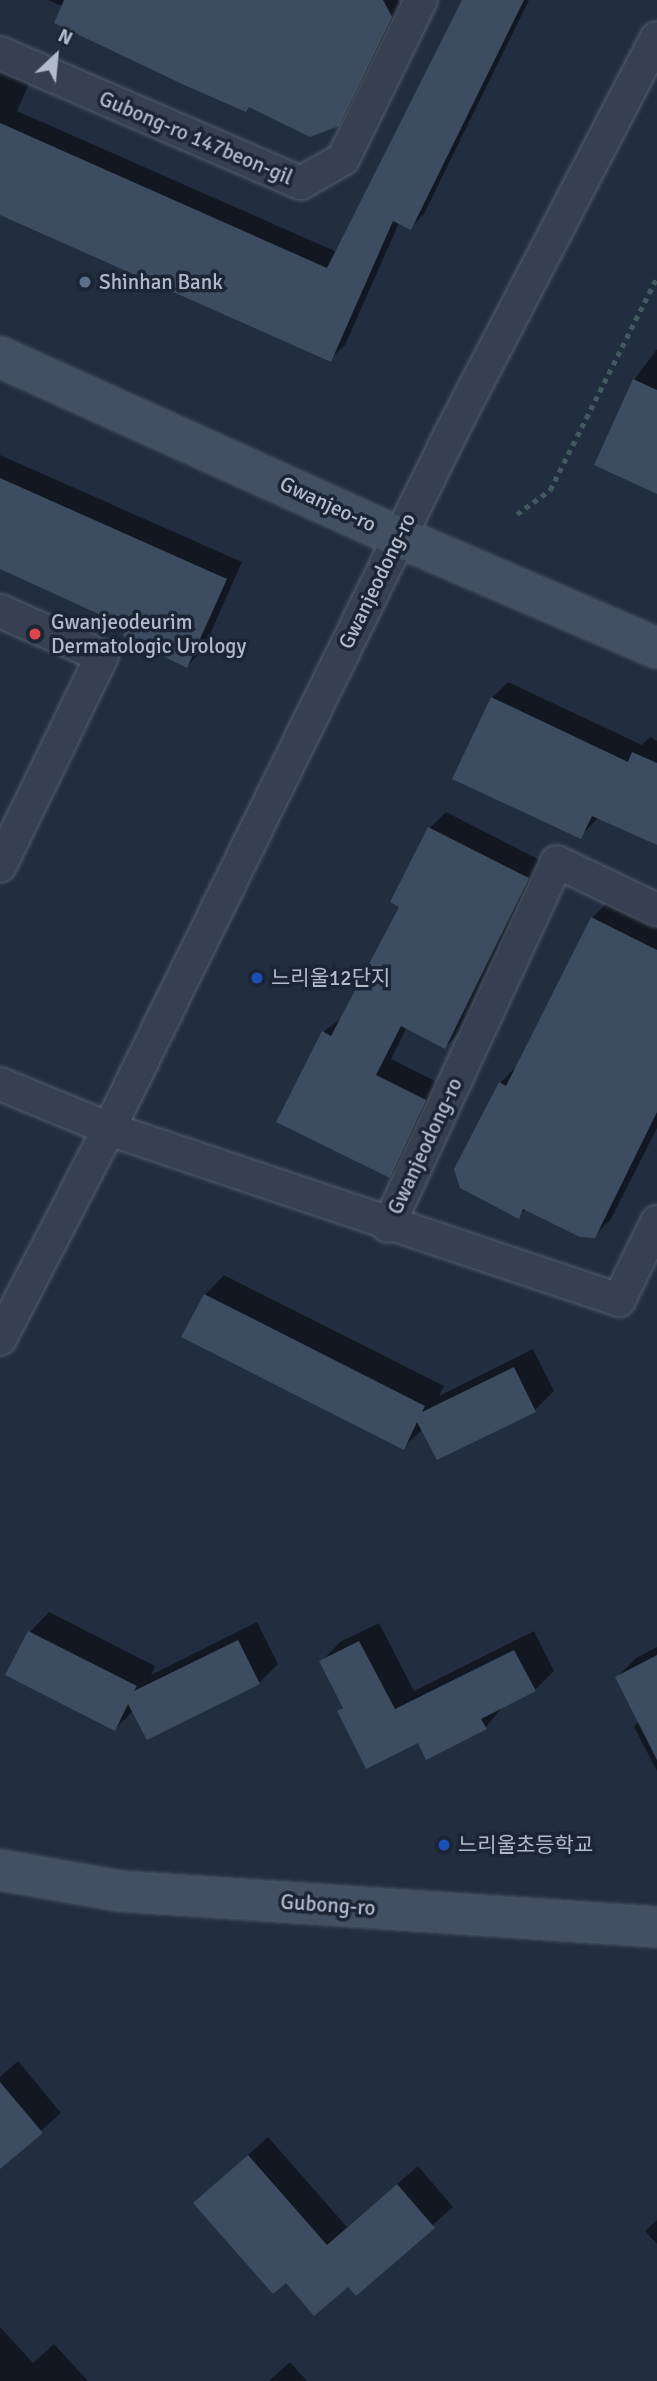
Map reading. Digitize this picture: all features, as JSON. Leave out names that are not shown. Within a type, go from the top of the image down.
[{"type":"street","name":"Gubong-ro 147beon-gil","points":[[0,53],[301,183],[343,159],[421,0]]},
{"type":"street","name":"Gwanjeodong-ro","points":[[0,1339],[109,1129],[399,537],[657,38]]},
{"type":"street","name":"Gwanjeo-ro","points":[[0,357],[399,537],[657,648]]},
{"type":"street","points":[[0,611],[102,656],[0,866]]},
{"type":"street","name":"Gwanjeodong-ro","points":[[388,1226],[557,862],[657,910]]},
{"type":"street","points":[[0,1084],[109,1129]]},
{"type":"street","name":"Gwanjeodong-ro","points":[[109,1129],[388,1226],[618,1300],[657,1222]]},
{"type":"street","name":"Gubong-ro","points":[[0,1870],[119,1891],[657,1927]]},
{"type":"path","points":[[517,513],[550,491],[657,276]]},
{"type":"building","points":[[64,0],[383,0],[392,17],[339,126],[310,137],[249,107],[246,112],[182,84],[54,23]]},
{"type":"building","points":[[462,0],[524,0],[411,230],[393,221],[331,362],[0,215],[0,123],[327,268]]},
{"type":"building","points":[[633,379],[657,390],[657,494],[594,465]]},
{"type":"building","points":[[0,478],[227,579],[187,668],[123,636],[127,627],[0,569]]},
{"type":"building","points":[[491,697],[628,762],[632,752],[657,763],[657,845],[592,816],[581,839],[452,779]]},
{"type":"building","points":[[428,827],[529,878],[445,1049],[401,1026],[376,1075],[426,1100],[390,1178],[276,1122],[322,1031],[331,1036],[399,907],[390,902]]},
{"type":"building","points":[[591,917],[657,950],[657,1112],[595,1238],[580,1237],[523,1209],[519,1219],[460,1188],[454,1169],[499,1082],[506,1086]]},
{"type":"building","points":[[204,1294],[425,1406],[422,1412],[514,1367],[536,1412],[437,1460],[417,1422],[404,1450],[181,1337]]},
{"type":"building","points":[[28,1631],[137,1686],[134,1691],[238,1640],[260,1684],[147,1740],[128,1704],[115,1731],[5,1675]]},
{"type":"building","points":[[359,1641],[395,1709],[514,1650],[536,1691],[481,1719],[487,1729],[426,1760],[418,1743],[366,1769],[337,1711],[343,1708],[319,1661]]},
{"type":"building","points":[[657,1655],[657,1760],[615,1677]]},
{"type":"building","points":[[0,2082],[43,2133],[0,2169]]},
{"type":"building","points":[[248,2155],[327,2245],[397,2184],[435,2228],[356,2296],[348,2287],[314,2316],[286,2283],[273,2294],[193,2203]]},
{"type":"place","name":"Shinhan Bank","points":[[85,282]]},
{"type":"place","name":"Gwanjeodeurim Dermatologic Urology","points":[[35,634]]},
{"type":"place","name":"느리울12단지","points":[[257,978]]},
{"type":"place","name":"느리울초등학교","points":[[444,1845]]}]
